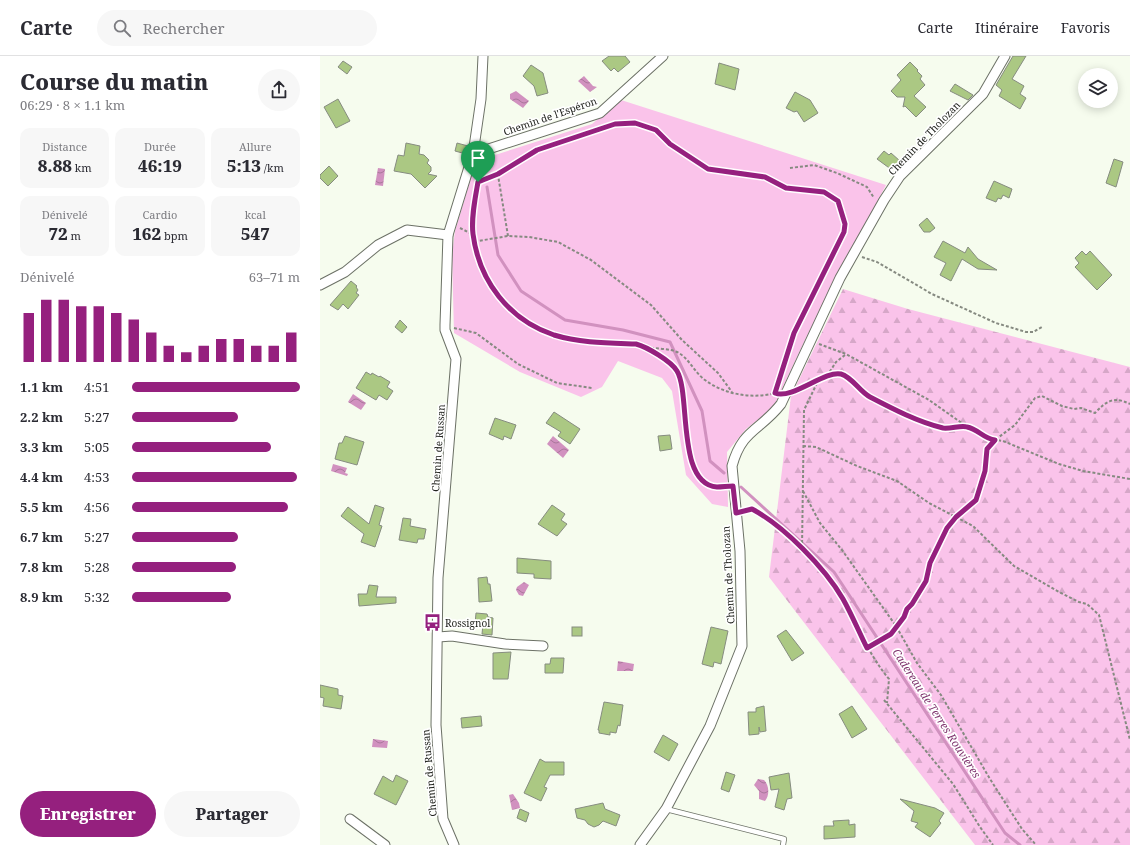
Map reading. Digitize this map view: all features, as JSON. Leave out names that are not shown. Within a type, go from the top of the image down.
[{"type":"street","name":"Chemin de Russan","points":[[454,845],[443,819],[436,725],[438,578],[456,359],[445,330],[445,325],[450,231],[473,154],[481,100],[483,56]]},
{"type":"street","name":"Chemin de l'Espéron","points":[[473,154],[600,113],[663,56]]},
{"type":"street","name":"Chemin de Tholozan","points":[[640,845],[666,809],[710,726],[742,646],[740,551],[732,466],[740,444],[748,433],[773,414],[781,404],[840,278],[879,207],[900,176],[983,94],[1005,56]]},
{"type":"street","points":[[320,285],[345,272],[378,245],[407,230],[450,231]]},
{"type":"street","points":[[438,637],[452,636],[504,644],[543,646]]},
{"type":"street","points":[[350,819],[385,845]]},
{"type":"lane","points":[[666,809],[784,839],[783,845]]},
{"type":"path","points":[[478,182],[498,174],[537,150],[615,124],[635,123],[656,130],[670,144],[708,169],[765,177],[786,188],[824,192],[838,201],[845,224],[844,232],[794,333],[775,393]]},
{"type":"path","points":[[790,168],[814,165],[837,173],[867,188],[879,207]]},
{"type":"path","points":[[469,168],[478,182],[473,225],[474,240],[478,257],[489,283],[498,298],[533,326],[554,335],[570,339],[636,344],[679,353],[688,360],[704,380],[743,396],[765,396],[775,393],[779,395],[818,381],[827,376],[837,374],[844,375],[868,396],[919,420],[945,428],[966,426]]},
{"type":"path","points":[[498,174],[508,236]]},
{"type":"path","points":[[450,231],[470,233],[474,240]]},
{"type":"path","points":[[474,240],[478,241],[508,236],[530,237],[558,242],[591,260],[651,304],[682,340],[718,373],[733,393]]},
{"type":"path","points":[[853,254],[877,262],[932,294],[996,323],[1026,332],[1033,332],[1042,327]]},
{"type":"path","points":[[445,325],[476,333],[518,364],[557,383],[592,388]]},
{"type":"path","points":[[810,341],[846,354],[929,400],[966,426],[989,439],[1003,441],[1059,464],[1083,471],[1130,479]]},
{"type":"path","points":[[646,347],[677,371],[681,384],[686,436],[694,466],[706,483],[717,487],[733,486]]},
{"type":"path","points":[[827,376],[836,362],[846,354]]},
{"type":"path","points":[[802,549],[804,410],[818,381]]},
{"type":"path","points":[[867,648],[891,634],[904,617],[907,609],[912,604],[926,581],[930,563],[940,540],[956,517],[976,500],[985,471],[987,449],[995,440],[1015,425],[1035,398],[1042,396],[1062,406],[1074,409],[1081,408],[1095,413],[1108,401],[1121,400],[1130,404]]},
{"type":"path","points":[[803,446],[816,447],[857,466],[897,480],[929,503],[974,526],[1014,566],[1059,592],[1079,602],[1087,604],[1099,615],[1130,740]]},
{"type":"path","points":[[803,491],[820,523],[842,550],[896,626],[918,663],[941,694],[990,779],[1022,829],[1036,845]]},
{"type":"path","points":[[736,513],[752,509],[761,514],[790,536],[829,580],[843,599],[867,648],[879,667],[889,679],[887,703]]},
{"type":"path","points":[[884,700],[953,784],[993,845]]},
{"type":"green space","points":[[621,100],[886,185],[806,338],[773,408],[746,429],[727,452],[728,507],[712,504],[686,475],[672,391],[662,378],[618,361],[602,387],[581,397],[520,372],[454,333],[452,255],[455,231],[476,161],[592,124]]},
{"type":"green space","points":[[843,289],[908,309],[1130,367],[1130,845],[975,845],[769,577],[791,396]]},
{"type":"water","points":[[584,76],[593,86],[597,87],[590,92],[578,81]]},
{"type":"water","points":[[516,91],[529,101],[523,108],[510,99],[510,94]]},
{"type":"water","points":[[378,168],[385,169],[383,186],[375,185]]},
{"type":"water","points":[[353,394],[366,403],[361,410],[348,402]]},
{"type":"water","points":[[553,436],[569,450],[563,458],[547,444]]},
{"type":"water","points":[[333,464],[347,468],[345,473],[348,474],[347,476],[331,471]]},
{"type":"water","points":[[524,582],[529,585],[523,596],[519,595],[516,590],[517,587]]},
{"type":"water","points":[[618,661],[634,664],[633,671],[617,671]]},
{"type":"water","points":[[373,739],[388,741],[387,748],[372,747]]},
{"type":"water","points":[[758,779],[764,780],[768,787],[768,796],[765,801],[759,799],[759,791],[754,785]]},
{"type":"water","points":[[513,794],[519,803],[520,808],[512,810],[509,795]]},
{"type":"building","points":[[609,56],[625,56],[630,62],[618,72],[614,68],[611,71],[602,61]]},
{"type":"building","points":[[1013,56],[1026,56],[1012,79],[1024,86],[1020,94],[1026,98],[1020,109],[999,96],[1002,90],[996,85]]},
{"type":"building","points":[[343,61],[352,67],[347,74],[338,67]]},
{"type":"building","points":[[910,62],[922,76],[920,79],[925,85],[914,96],[926,107],[916,117],[905,106],[903,107],[905,97],[897,97],[891,91],[901,80],[897,75]]},
{"type":"building","points":[[719,63],[739,69],[735,90],[715,84]]},
{"type":"building","points":[[531,65],[543,73],[548,93],[537,96],[534,86],[523,76]]},
{"type":"building","points":[[955,84],[973,95],[968,100],[950,91]]},
{"type":"building","points":[[795,92],[810,100],[818,113],[804,122],[797,111],[794,112],[786,108]]},
{"type":"building","points":[[338,99],[350,121],[336,128],[324,107]]},
{"type":"building","points":[[406,143],[420,146],[419,154],[424,155],[429,160],[427,163],[431,167],[431,171],[428,174],[437,176],[425,188],[411,174],[394,171],[398,155],[404,156]]},
{"type":"building","points":[[457,143],[468,146],[466,154],[455,151]]},
{"type":"building","points":[[884,151],[889,155],[891,153],[900,161],[892,170],[877,159]]},
{"type":"building","points":[[1114,159],[1123,162],[1116,187],[1106,183]]},
{"type":"building","points":[[329,166],[338,176],[328,186],[320,178],[320,175]]},
{"type":"building","points":[[994,181],[1012,189],[1009,198],[1003,195],[1001,199],[998,198],[996,202],[986,198]]},
{"type":"building","points":[[927,218],[935,228],[930,232],[924,232],[919,225]]},
{"type":"building","points":[[943,241],[965,253],[968,247],[978,259],[997,270],[978,269],[962,259],[951,281],[940,275],[946,263],[934,257]]},
{"type":"building","points":[[1082,251],[1086,255],[1090,251],[1112,275],[1097,290],[1075,267],[1079,263],[1075,258]]},
{"type":"building","points":[[351,281],[357,286],[356,287],[358,290],[356,293],[359,295],[348,309],[343,304],[338,310],[330,305]]},
{"type":"building","points":[[400,320],[407,327],[402,333],[395,327]]},
{"type":"building","points":[[366,372],[371,375],[372,373],[379,377],[380,376],[390,382],[387,387],[393,391],[387,400],[379,395],[376,400],[356,388]]},
{"type":"building","points":[[554,412],[580,429],[570,444],[558,436],[561,432],[546,423]]},
{"type":"building","points":[[495,418],[516,425],[511,439],[504,436],[503,440],[489,434]]},
{"type":"building","points":[[670,435],[672,449],[660,451],[658,436]]},
{"type":"building","points":[[345,436],[364,442],[357,465],[335,459],[339,443],[342,443]]},
{"type":"building","points":[[375,505],[384,508],[379,525],[382,526],[375,547],[361,542],[364,534],[341,516],[348,507],[369,524]]},
{"type":"building","points":[[552,505],[565,514],[561,520],[567,524],[557,536],[538,524]]},
{"type":"building","points":[[403,518],[411,519],[410,526],[426,529],[424,539],[418,539],[417,543],[399,540]]},
{"type":"building","points":[[517,558],[551,561],[551,579],[534,578],[534,574],[517,573]]},
{"type":"building","points":[[487,577],[488,584],[490,584],[492,601],[479,602],[478,578]]},
{"type":"building","points":[[369,585],[378,586],[376,597],[396,597],[396,603],[359,606],[358,594],[367,594]]},
{"type":"building","points":[[476,613],[487,614],[488,617],[493,618],[492,635],[482,634],[483,624],[475,624]]},
{"type":"building","points":[[572,627],[582,627],[582,636],[572,636]]},
{"type":"building","points":[[711,627],[728,631],[721,664],[714,662],[713,667],[702,664]]},
{"type":"building","points":[[786,630],[804,653],[792,661],[777,636]]},
{"type":"building","points":[[511,652],[508,679],[493,679],[493,653]]},
{"type":"building","points":[[551,658],[564,658],[563,673],[545,673],[545,664],[550,664]]},
{"type":"building","points":[[320,685],[338,689],[338,695],[343,696],[341,709],[323,706],[324,698],[320,697]]},
{"type":"building","points":[[604,702],[623,705],[620,726],[618,725],[616,733],[610,732],[610,735],[599,733],[598,730]]},
{"type":"building","points":[[764,706],[766,731],[760,732],[759,727],[759,734],[749,735],[748,712],[756,712],[756,708]]},
{"type":"building","points":[[852,706],[867,729],[852,738],[839,714]]},
{"type":"building","points":[[481,716],[482,726],[462,728],[461,718]]},
{"type":"building","points":[[663,735],[678,744],[669,761],[654,752]]},
{"type":"building","points":[[540,759],[545,762],[564,762],[564,775],[550,775],[544,787],[547,788],[541,801],[524,793]]},
{"type":"building","points":[[726,772],[735,775],[729,792],[721,789]]},
{"type":"building","points":[[789,773],[792,798],[787,799],[784,810],[775,807],[779,789],[771,790],[769,777]]},
{"type":"building","points":[[396,775],[408,781],[396,805],[374,794],[383,776],[393,782]]},
{"type":"building","points":[[900,799],[935,808],[944,813],[939,821],[941,823],[930,837],[915,827],[918,823],[911,821],[914,811]]},
{"type":"building","points":[[603,803],[605,809],[620,815],[616,826],[603,821],[594,827],[588,824],[585,820],[577,818],[575,809]]},
{"type":"building","points":[[520,809],[529,813],[526,822],[517,818]]},
{"type":"building","points":[[849,820],[849,825],[855,824],[855,837],[824,839],[824,826],[834,826],[833,821]]},
{"type":"waterway","name":"Cadereau de Terres Rouvières","points":[[487,187],[498,255],[521,291],[565,320],[623,330],[670,342],[702,411],[710,461],[724,473]]},
{"type":"waterway","name":"Cadereau de Terres Rouvières","points":[[741,487],[834,572],[1005,833],[1020,845]]},
{"type":"place","name":"Rossignol","points":[[432,623]]},
{"type":"route","points":[[635,123],[656,130],[670,144],[708,169],[765,177],[786,188],[824,192],[838,201],[845,224],[844,232],[794,333],[778,378],[775,393],[779,395],[786,393],[820,381],[828,376],[837,374],[844,375],[868,396],[919,420],[945,428],[959,428],[966,426],[989,439],[995,440],[987,449],[985,471],[976,500],[956,517],[947,528],[930,563],[926,581],[912,604],[907,609],[904,617],[900,620],[891,634],[867,648],[843,599],[829,580],[790,536],[752,509],[736,513],[733,486],[717,487],[706,483],[694,466],[689,453],[681,384],[677,371],[671,365],[645,347],[636,344],[570,339],[554,335],[533,326],[498,298],[489,283],[478,257],[473,233],[475,199],[478,182],[498,174],[537,150],[615,124],[635,123]]}]
